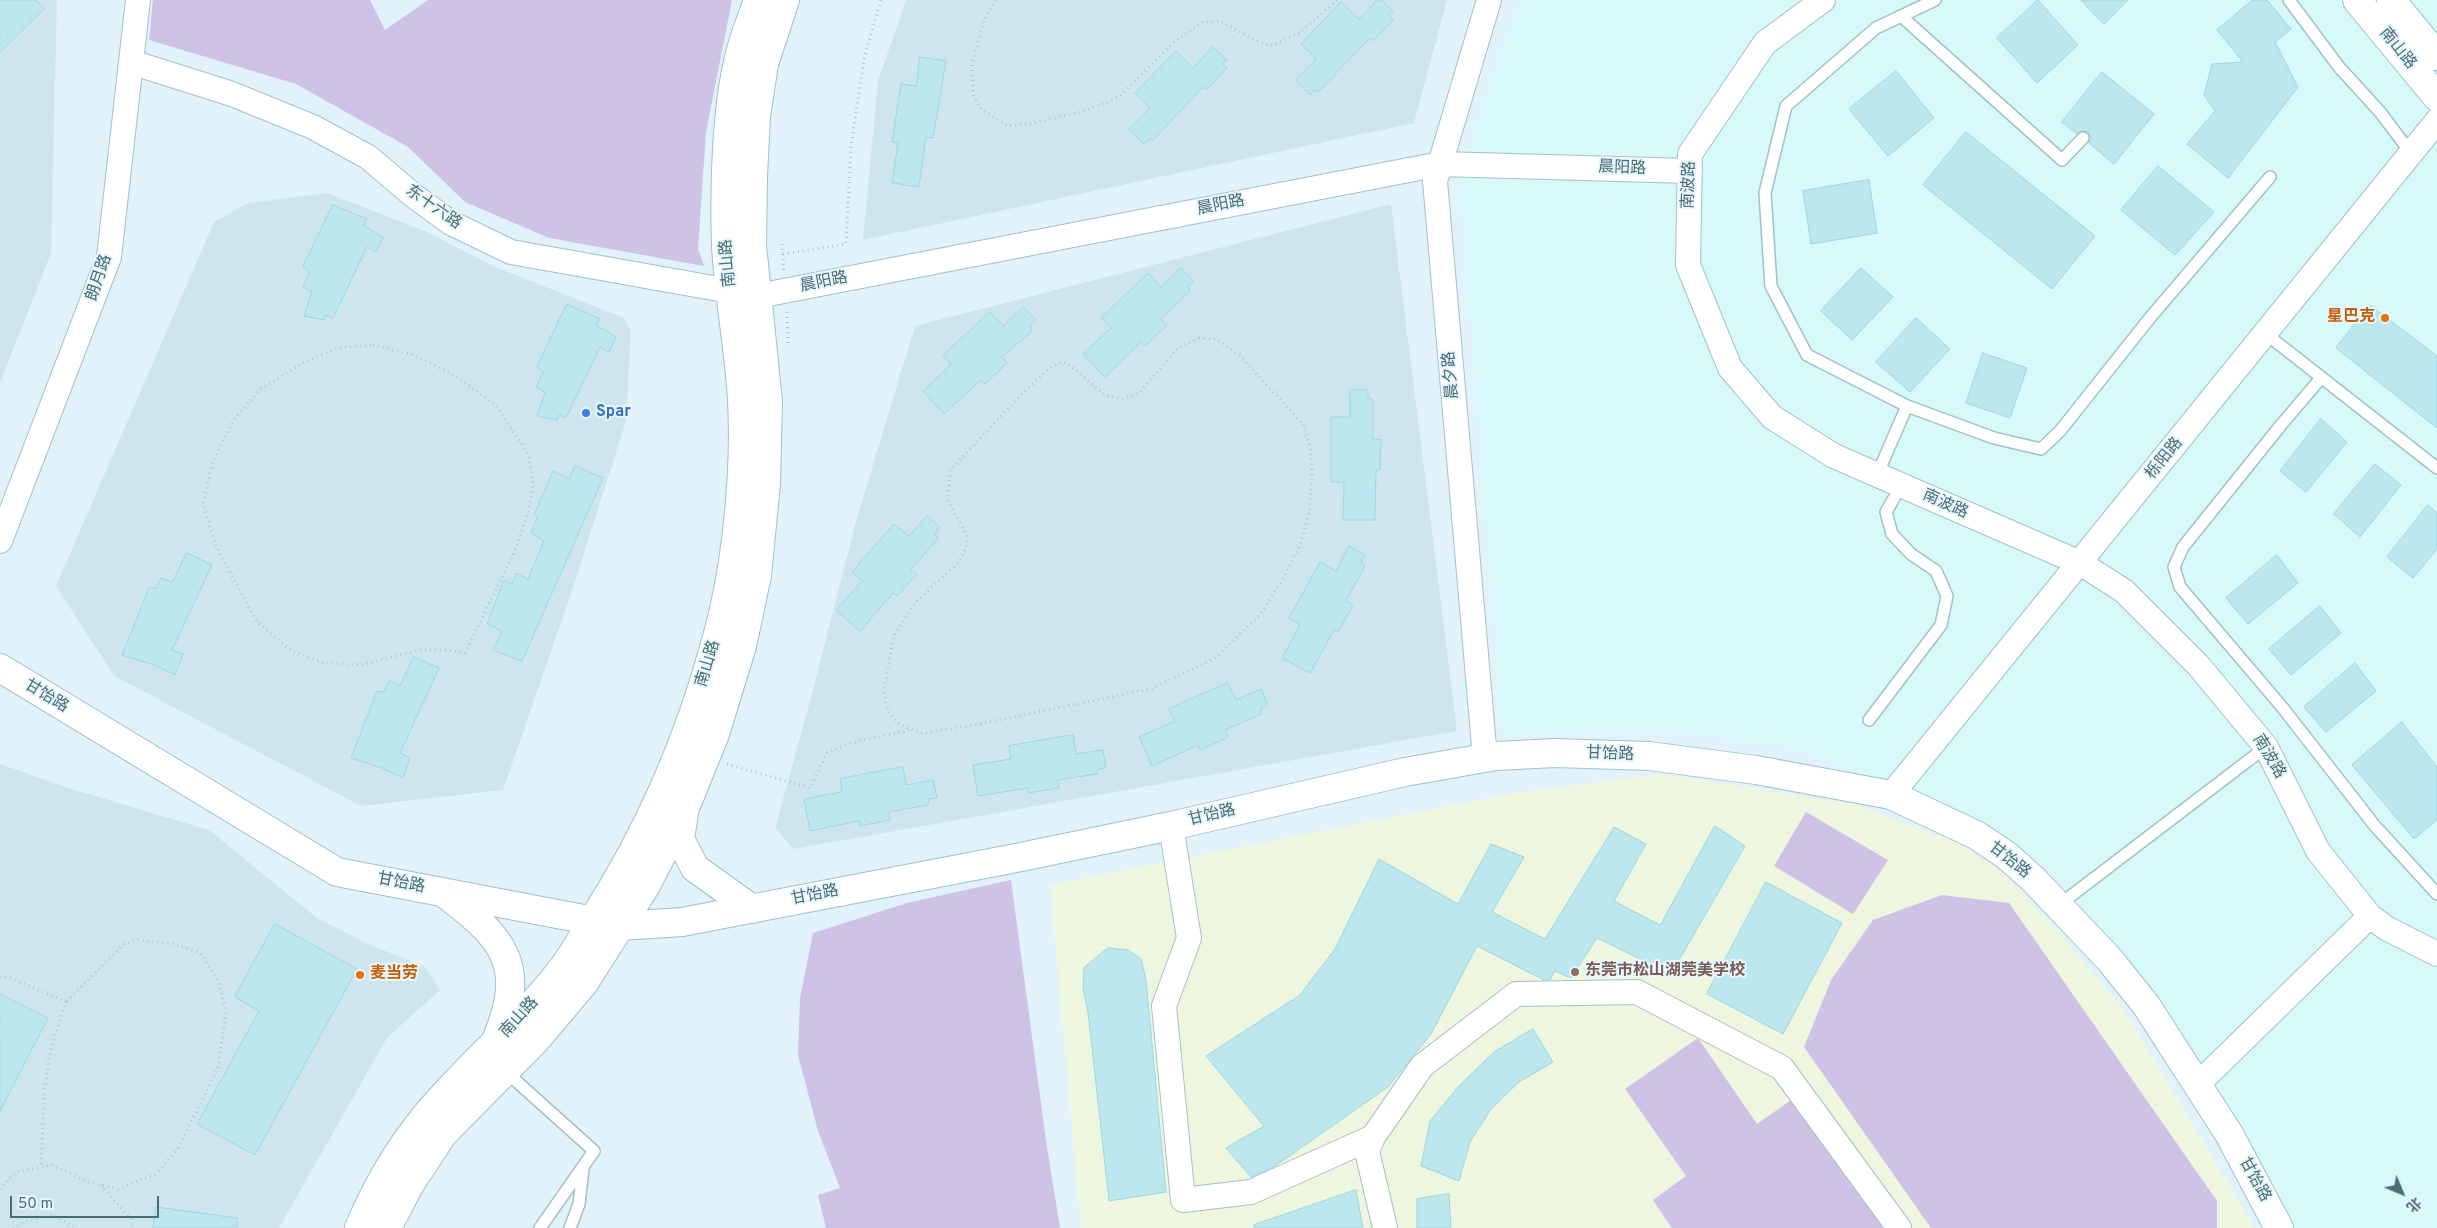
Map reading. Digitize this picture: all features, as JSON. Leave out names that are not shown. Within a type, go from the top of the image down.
[{"type":"street","name":"朗月路","points":[[0,541],[109,257],[138,0]]},
{"type":"street","name":"南山路","points":[[359,1228],[388,1171],[423,1118],[516,1023],[563,968],[623,874],[658,807],[690,726],[721,623],[732,571],[740,482],[742,403],[726,247],[730,113],[738,58],[758,0]]},
{"type":"street","name":"南山路","points":[[387,1228],[410,1184],[444,1134],[535,1041],[584,983],[645,887],[686,806],[705,758],[742,646],[757,575],[766,484],[768,402],[752,245],[756,116],[764,64],[785,0]]},
{"type":"street","name":"晨夕路","points":[[1485,758],[1435,180],[1490,0]]},
{"type":"street","name":"南波路","points":[[1823,0],[1765,43],[1690,154],[1688,265],[1730,368],[1772,417],[1834,456],[2080,563],[2124,591],[2198,665],[2266,748],[2318,852],[2370,916],[2386,928],[2437,954]]},
{"type":"street","name":"南山路","points":[[2357,0],[2437,97]]},
{"type":"street","name":"南山路","points":[[2391,0],[2437,56]]},
{"type":"street","name":"东十六路","points":[[131,62],[232,94],[313,127],[368,157],[414,196],[451,223],[510,252],[758,296]]},
{"type":"street","name":"栎阳路","points":[[1890,795],[2437,121]]},
{"type":"street","name":"晨阳路","points":[[758,296],[1440,164],[1690,171]]},
{"type":"street","name":"甘饴路","points":[[0,668],[338,872],[620,926],[682,922],[752,909],[1172,826],[1405,772],[1485,758],[1555,753],[1649,756],[1756,770],[1890,795],[1976,835],[2006,855],[2059,905],[2109,958],[2146,1005],[2229,1134],[2279,1228]]},
{"type":"street","points":[[686,806],[680,839],[696,868],[752,909]]},
{"type":"street","points":[[1172,826],[1189,938],[1164,1006],[1183,1200],[1251,1192],[1373,1137]]},
{"type":"street","points":[[443,893],[480,920],[501,946],[512,981],[505,1017],[494,1046]]},
{"type":"street","points":[[2197,1085],[2370,916]]},
{"type":"street","points":[[1385,1228],[1367,1151],[1373,1137],[1422,1066],[1516,994],[1637,992],[1782,1068],[1900,1228]]},
{"type":"lane","points":[[1935,0],[1876,28],[1786,106],[1765,193],[1771,286],[1806,355],[1907,406],[1994,438],[2042,449],[2060,431],[2149,319],[2270,177]]},
{"type":"lane","points":[[2288,0],[2339,67],[2380,112],[2411,153]]},
{"type":"lane","points":[[1902,16],[2062,160],[2083,138]]},
{"type":"lane","points":[[2266,334],[2437,468]]},
{"type":"lane","points":[[2321,378],[2280,425],[2183,546],[2174,566],[2180,586],[2282,707],[2375,826],[2437,894]]},
{"type":"lane","points":[[1877,475],[1907,406]]},
{"type":"lane","points":[[1869,720],[1941,624],[1947,596],[1936,571],[1911,554],[1892,534],[1886,512],[1901,486]]},
{"type":"lane","points":[[2059,905],[2266,748]]},
{"type":"lane","points":[[505,1071],[594,1151],[540,1228]]},
{"type":"lane","points":[[570,1228],[579,1204],[583,1167]]},
{"type":"path","points":[[783,254],[846,244],[851,146],[864,58],[881,0]]},
{"type":"path","points":[[996,0],[984,20],[972,64],[973,94],[980,108],[1008,126],[1029,124],[1078,113],[1110,101],[1121,95],[1174,41],[1203,22],[1220,21],[1252,40],[1270,46],[1299,32],[1337,0]]},
{"type":"path","points":[[705,758],[810,788],[827,752],[852,743],[910,730],[922,733],[974,725],[1151,689],[1215,658],[1259,616],[1282,581],[1300,545],[1310,508],[1311,450],[1303,424],[1239,355],[1218,340],[1199,338],[1178,348],[1139,393],[1122,399],[1105,395],[1070,365],[1062,362],[1052,366],[1023,393],[950,470],[948,500],[967,536],[966,549],[959,562],[914,603],[894,635],[884,689],[886,705],[891,716],[910,730]]},
{"type":"path","points":[[373,346],[414,355],[456,376],[496,405],[528,454],[533,483],[529,510],[514,551],[465,653],[445,650],[419,650],[361,666],[324,663],[292,651],[257,622],[215,544],[204,503],[213,461],[234,418],[261,390],[304,362],[338,348],[373,346]]},
{"type":"path","points":[[0,1189],[16,1172],[41,1168],[52,1165],[89,1182],[118,1189],[156,1174],[178,1148],[218,1068],[226,1013],[218,980],[200,953],[174,944],[138,940],[124,944],[66,1002],[50,1053],[44,1092],[41,1168]]},
{"type":"path","points":[[0,977],[10,978],[66,1002]]},
{"type":"path","points":[[101,1185],[131,1219],[134,1228]]},
{"type":"path","points":[[13,1228],[24,1222],[52,1215],[76,1228]]},
{"type":"shaded area","points":[[0,0],[57,0],[51,253],[0,383]]},
{"type":"shaded area","points":[[153,0],[370,0],[385,30],[428,0],[732,0],[706,132],[698,249],[704,266],[549,238],[465,202],[408,147],[296,84],[149,40]]},
{"type":"shaded area","points":[[906,0],[1447,0],[1414,123],[863,240],[878,81]]},
{"type":"shaded area","points":[[1520,0],[2437,0],[2437,1228],[2294,1228],[2280,1196],[2200,1058],[2125,956],[2050,868],[1946,801],[1783,746],[1656,730],[1503,736],[1459,177]]},
{"type":"shaded area","points":[[327,193],[425,231],[493,266],[624,318],[631,331],[626,421],[573,588],[503,790],[361,806],[114,676],[56,586],[214,222],[248,203]]},
{"type":"shaded area","points":[[1391,204],[1457,731],[794,849],[775,828],[813,690],[856,521],[915,326]]},
{"type":"shaded area","points":[[0,764],[69,788],[209,830],[317,918],[368,944],[425,967],[440,990],[387,1038],[279,1228],[0,1228]]},
{"type":"shaded area","name":"东莞市松山湖莞美学校","points":[[1663,774],[1854,804],[1960,844],[2006,875],[2058,932],[2126,1013],[2255,1228],[1081,1228],[1050,885],[1521,792]]},
{"type":"shaded area","points":[[1806,812],[1888,860],[1853,914],[1774,866]]},
{"type":"shaded area","points":[[1011,880],[1046,1141],[1060,1228],[826,1228],[818,1195],[840,1188],[818,1131],[798,1055],[800,998],[813,933],[907,903]]},
{"type":"shaded area","points":[[1942,895],[2009,903],[2217,1201],[2217,1228],[1931,1228],[1804,1047],[1831,980],[1873,920]]},
{"type":"shaded area","points":[[1698,1038],[1757,1124],[1797,1096],[1888,1228],[1672,1228],[1653,1200],[1686,1176],[1625,1089]]},
{"type":"building","points":[[0,0],[36,0],[44,9],[0,52]]},
{"type":"building","points":[[1377,0],[1381,0],[1393,11],[1389,15],[1393,20],[1373,41],[1370,38],[1319,91],[1315,90],[1310,95],[1295,80],[1316,59],[1301,44],[1341,2],[1359,19]]},
{"type":"building","points":[[2038,0],[2078,45],[2037,83],[1997,38]]},
{"type":"building","points":[[2081,0],[2128,0],[2104,24]]},
{"type":"building","points":[[2253,0],[2267,0],[2291,29],[2275,42],[2298,87],[2228,178],[2187,144],[2215,111],[2204,95],[2212,64],[2243,62],[2217,30]]},
{"type":"building","points":[[1213,47],[1227,60],[1223,64],[1227,68],[1206,90],[1203,87],[1153,140],[1149,139],[1144,144],[1129,129],[1150,108],[1135,93],[1176,51],[1193,68]]},
{"type":"building","points":[[920,57],[946,61],[933,138],[926,137],[919,187],[892,183],[898,143],[892,142],[901,84],[916,86]]},
{"type":"building","points":[[1896,71],[1934,118],[1888,156],[1849,109]]},
{"type":"building","points":[[2102,72],[2154,114],[2114,164],[2089,143],[2090,136],[2088,132],[2081,131],[2077,134],[2062,122]]},
{"type":"building","points":[[1966,132],[2095,236],[2052,289],[1923,185]]},
{"type":"building","points":[[2158,166],[2214,212],[2175,255],[2121,210]]},
{"type":"building","points":[[1869,180],[1877,233],[1811,244],[1803,191]]},
{"type":"building","points":[[333,205],[367,219],[363,225],[383,237],[376,252],[367,247],[333,318],[326,315],[324,320],[304,316],[312,292],[303,287],[310,272],[303,267]]},
{"type":"building","points":[[1181,268],[1194,281],[1188,286],[1190,291],[1161,319],[1167,325],[1145,346],[1141,342],[1105,377],[1083,354],[1111,328],[1101,318],[1148,273],[1161,287]]},
{"type":"building","points":[[1861,268],[1893,297],[1852,340],[1821,311]]},
{"type":"building","points":[[567,304],[600,319],[596,325],[616,337],[609,352],[600,347],[566,418],[559,415],[557,420],[537,416],[545,392],[536,387],[543,372],[537,367]]},
{"type":"building","points":[[2370,305],[2437,356],[2437,428],[2336,348]]},
{"type":"building","points":[[1023,307],[1036,320],[1030,325],[1032,331],[1002,357],[1007,363],[985,384],[981,380],[944,414],[923,391],[951,365],[943,355],[990,312],[1003,326]]},
{"type":"building","points":[[1916,318],[1950,349],[1910,392],[1876,362]]},
{"type":"building","points":[[1983,353],[2027,368],[2010,418],[1966,403]]},
{"type":"building","points":[[1350,390],[1368,390],[1368,398],[1373,400],[1373,440],[1381,439],[1380,470],[1376,470],[1375,520],[1343,520],[1344,482],[1331,482],[1331,417],[1350,417]]},
{"type":"building","points":[[2321,419],[2347,442],[2306,492],[2280,471]]},
{"type":"building","points":[[2375,464],[2401,485],[2360,537],[2334,514]]},
{"type":"building","points":[[575,466],[603,478],[522,661],[493,650],[502,631],[487,624],[504,580],[512,584],[516,573],[528,579],[544,541],[531,533],[537,518],[534,515],[553,471],[569,479]]},
{"type":"building","points":[[2428,505],[2437,513],[2437,549],[2413,578],[2387,557]]},
{"type":"building","points":[[927,516],[940,527],[935,534],[938,539],[911,569],[917,574],[897,596],[893,593],[860,631],[836,610],[862,581],[852,572],[894,524],[909,536]]},
{"type":"building","points":[[1349,546],[1365,555],[1361,562],[1365,566],[1346,601],[1353,605],[1338,632],[1334,630],[1310,673],[1282,658],[1300,625],[1289,618],[1320,562],[1336,571]]},
{"type":"building","points":[[187,553],[212,565],[172,650],[183,654],[175,675],[154,665],[122,655],[149,588],[156,588],[161,578],[172,582]]},
{"type":"building","points":[[2277,555],[2298,583],[2248,624],[2226,598]]},
{"type":"building","points":[[2320,606],[2341,633],[2291,675],[2269,649]]},
{"type":"building","points":[[414,657],[439,668],[400,753],[410,758],[403,778],[382,768],[351,758],[377,691],[384,692],[389,681],[400,685]]},
{"type":"building","points":[[2355,663],[2376,691],[2326,732],[2304,707]]},
{"type":"building","points":[[1228,683],[1236,700],[1261,689],[1268,705],[1261,708],[1261,714],[1225,730],[1228,737],[1200,750],[1198,745],[1152,766],[1139,737],[1175,721],[1169,709]]},
{"type":"building","points":[[2402,722],[2437,767],[2437,820],[2414,839],[2352,765]]},
{"type":"building","points":[[1073,735],[1076,754],[1103,750],[1106,768],[1098,769],[1097,774],[1057,780],[1059,788],[1028,793],[1028,788],[978,796],[973,765],[1011,759],[1009,746]]},
{"type":"building","points":[[903,767],[906,785],[933,780],[937,798],[929,799],[928,805],[889,812],[890,820],[860,826],[859,821],[810,831],[804,799],[842,792],[840,779]]},
{"type":"building","points":[[1715,826],[1745,846],[1671,974],[1597,938],[1571,978],[1555,971],[1550,980],[1544,980],[1477,946],[1431,1034],[1388,1087],[1275,1166],[1251,1177],[1226,1148],[1264,1126],[1206,1056],[1300,995],[1335,949],[1379,859],[1458,904],[1491,844],[1524,857],[1492,912],[1545,939],[1614,827],[1646,844],[1614,901],[1660,925]]},
{"type":"building","points":[[1766,882],[1842,923],[1783,1034],[1707,994]]},
{"type":"building","points":[[275,924],[357,969],[255,1155],[197,1124],[259,1011],[235,997]]},
{"type":"building","points":[[1108,948],[1128,950],[1141,959],[1146,980],[1166,1192],[1109,1201],[1088,1012],[1083,989],[1084,968]]},
{"type":"building","points":[[0,994],[48,1018],[0,1111]]},
{"type":"building","points":[[1533,1029],[1553,1062],[1519,1082],[1491,1109],[1470,1142],[1459,1181],[1421,1166],[1430,1121],[1459,1086],[1494,1052]]},
{"type":"building","points":[[1356,1190],[1363,1228],[1254,1228],[1254,1225]]},
{"type":"building","points":[[1449,1194],[1451,1228],[1417,1228],[1417,1199]]},
{"type":"building","points":[[156,1207],[237,1218],[237,1228],[153,1228]]},
{"type":"place","name":"星巴克","points":[[2385,318]]},
{"type":"place","name":"Spar","points":[[586,413]]},
{"type":"place","name":"东莞市松山湖莞美学校","points":[[1575,972]]},
{"type":"place","name":"麦当劳","points":[[360,975]]}]
